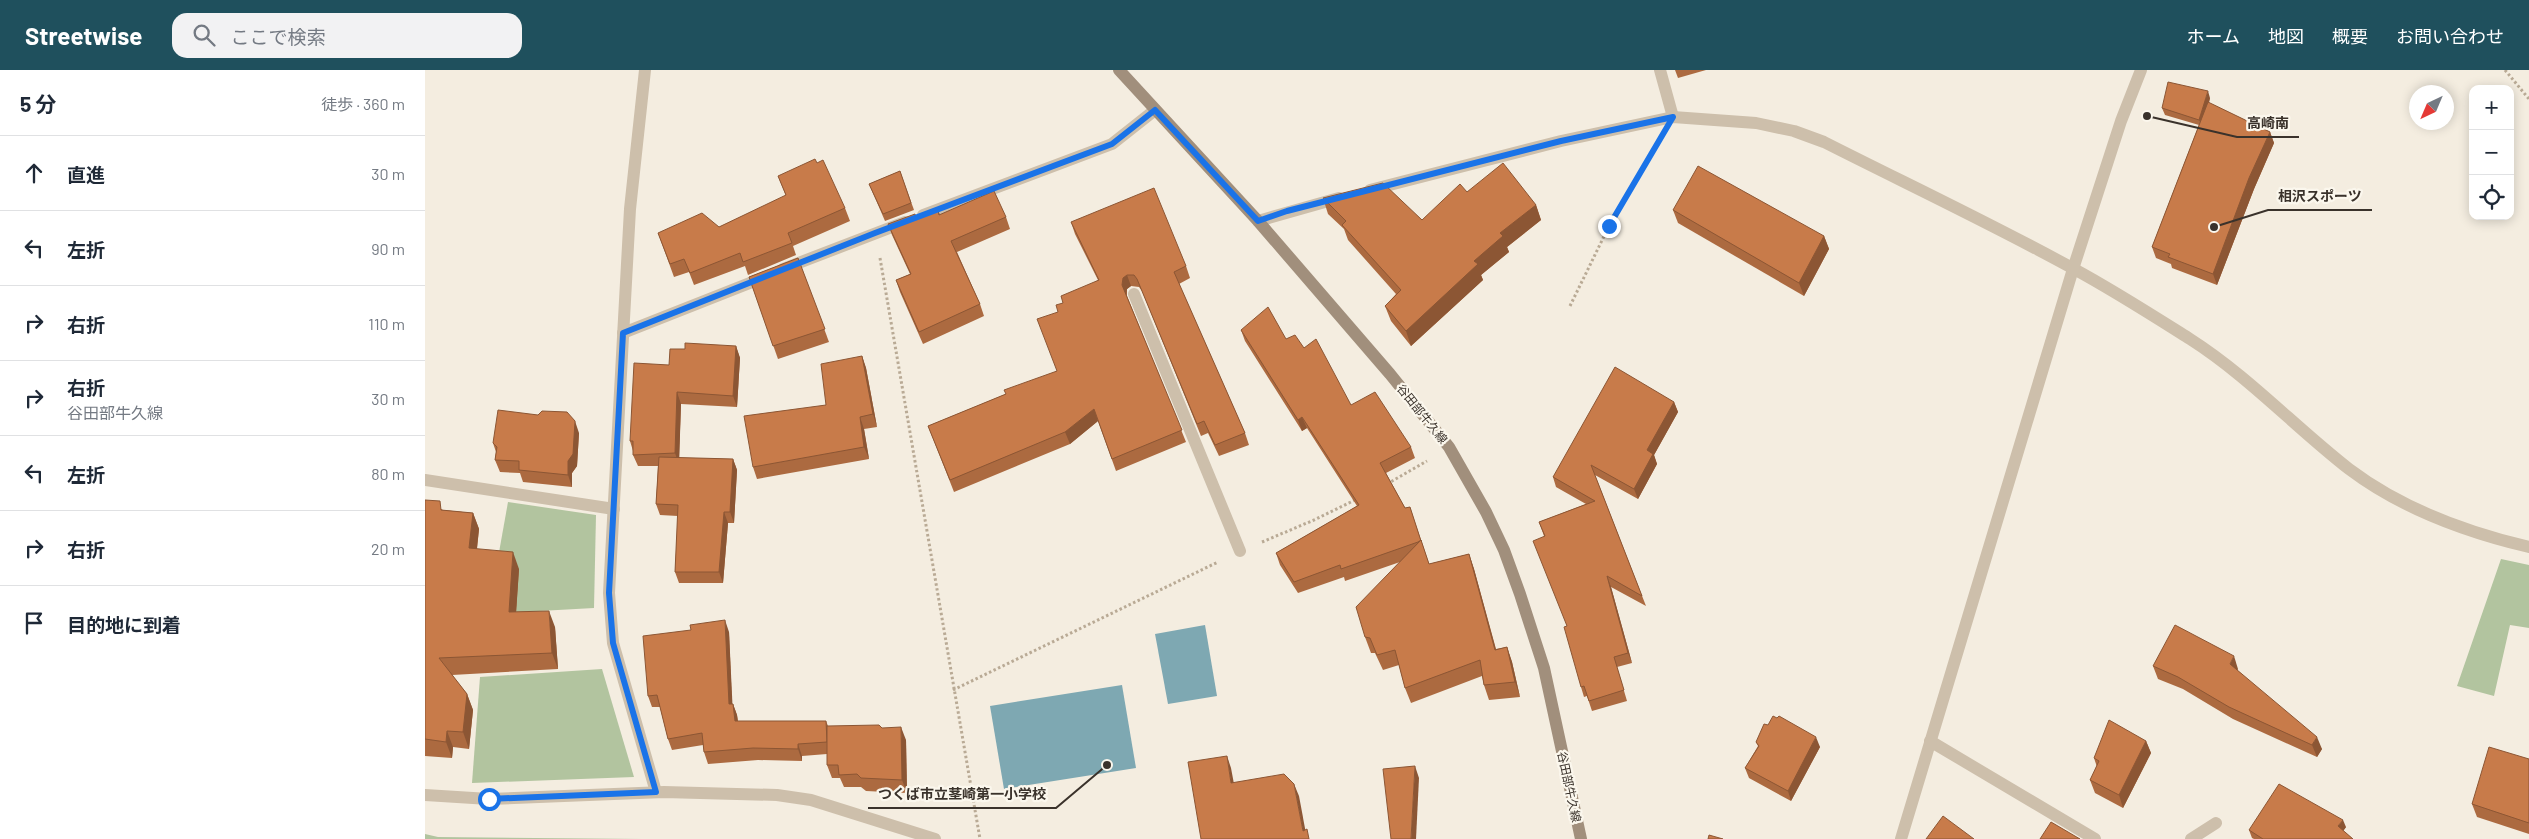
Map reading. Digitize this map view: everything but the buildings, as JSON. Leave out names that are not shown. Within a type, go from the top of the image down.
[{"type":"main road","name":"谷田部牛久線","points":[[1119,70],[1258,221],[1390,374],[1449,447],[1486,512],[1504,550],[1521,594],[1544,668],[1581,839]]},
{"type":"street","points":[[645,70],[630,209],[609,593],[613,643],[656,792]]},
{"type":"street","points":[[1660,70],[1673,117]]},
{"type":"street","points":[[1901,839],[2073,268],[2118,130],[2141,70]]},
{"type":"street","points":[[623,333],[875,233],[1112,144],[1155,110]]},
{"type":"street","points":[[1258,221],[1287,211],[1561,141],[1673,117],[1756,123],[1794,131],[1824,142],[2073,268],[2222,361],[2351,470],[2389,494],[2435,518],[2479,535],[2529,547]]},
{"type":"street","points":[[1134,294],[1240,551]]},
{"type":"street","points":[[425,480],[613,509]]},
{"type":"street","points":[[1930,741],[2095,839]]},
{"type":"street","points":[[425,795],[489,799],[656,792],[777,794],[811,800],[935,839]]},
{"type":"street","points":[[2191,839],[2216,823]]},
{"type":"path","points":[[2505,70],[2529,99]]},
{"type":"path","points":[[1570,306],[1609,226],[1673,117]]},
{"type":"path","points":[[875,233],[980,839]]},
{"type":"path","points":[[1381,487],[1449,447]]},
{"type":"path","points":[[953,690],[1240,551],[1313,520],[1364,495]]},
{"type":"green space","points":[[508,502],[596,515],[594,608],[488,614]]},
{"type":"green space","points":[[2501,559],[2529,565],[2529,628],[2510,625],[2494,696],[2457,686]]},
{"type":"green space","points":[[602,669],[634,777],[472,783],[480,677]]},
{"type":"green space","points":[[425,834],[438,837],[642,839],[425,839]]},
{"type":"water","points":[[1205,625],[1217,696],[1168,704],[1155,634]]},
{"type":"water","points":[[1122,685],[1136,768],[1004,789],[990,706]]},
{"type":"place","name":"高崎南","points":[[2147,116]]},
{"type":"place","name":"相沢スポーツ","points":[[2214,227]]},
{"type":"place","name":"つくば市立茎崎第一小学校","points":[[1107,765]]},
{"type":"route","points":[[489,799],[656,792],[613,643],[609,593],[623,333],[875,233],[1112,144],[1155,110],[1258,221],[1287,211],[1561,141],[1673,117],[1609,226]]}]
